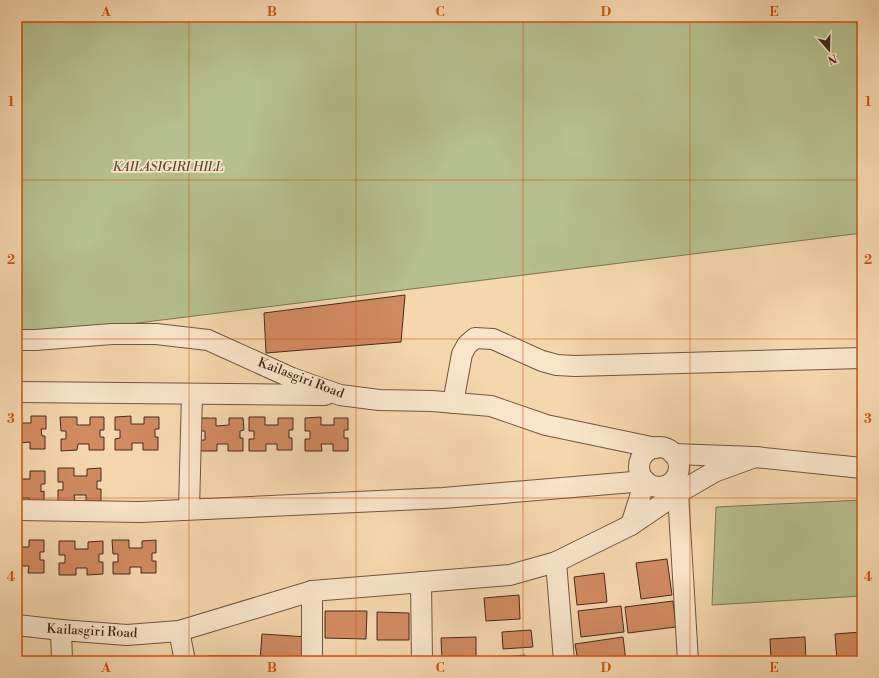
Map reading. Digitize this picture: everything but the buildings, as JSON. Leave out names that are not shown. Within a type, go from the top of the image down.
[{"type":"street","name":"Kailasgiri Road","points":[[17,340],[112,334],[156,334],[208,340],[292,378],[340,395],[379,400],[432,401],[491,406],[546,425],[664,451],[755,457],[862,468]]},
{"type":"street","points":[[453,403],[462,354],[466,345],[475,338],[493,338],[542,361],[557,365],[569,366],[862,358]]},
{"type":"street","points":[[17,392],[340,395]]},
{"type":"street","points":[[189,509],[192,394]]},
{"type":"street","points":[[619,440],[642,473],[655,487],[676,487],[755,457]]},
{"type":"street","points":[[631,525],[645,453],[664,451],[678,464],[676,487],[688,661]]},
{"type":"street","points":[[17,510],[140,512],[443,498],[642,473]]},
{"type":"street","name":"Kailasgiri Road","points":[[17,625],[127,635],[179,631],[312,591],[510,575],[556,562],[631,525],[676,487]]},
{"type":"street","points":[[556,562],[564,661]]},
{"type":"street","points":[[421,582],[422,661]]},
{"type":"street","points":[[312,591],[312,661]]},
{"type":"street","points":[[61,630],[62,661]]},
{"type":"street","points":[[179,631],[185,661]]},
{"type":"green space","name":"KAILASIGIRI HILL","points":[[17,17],[862,17],[862,233],[17,338]]},
{"type":"green space","points":[[862,500],[862,596],[712,605],[716,507]]}]
